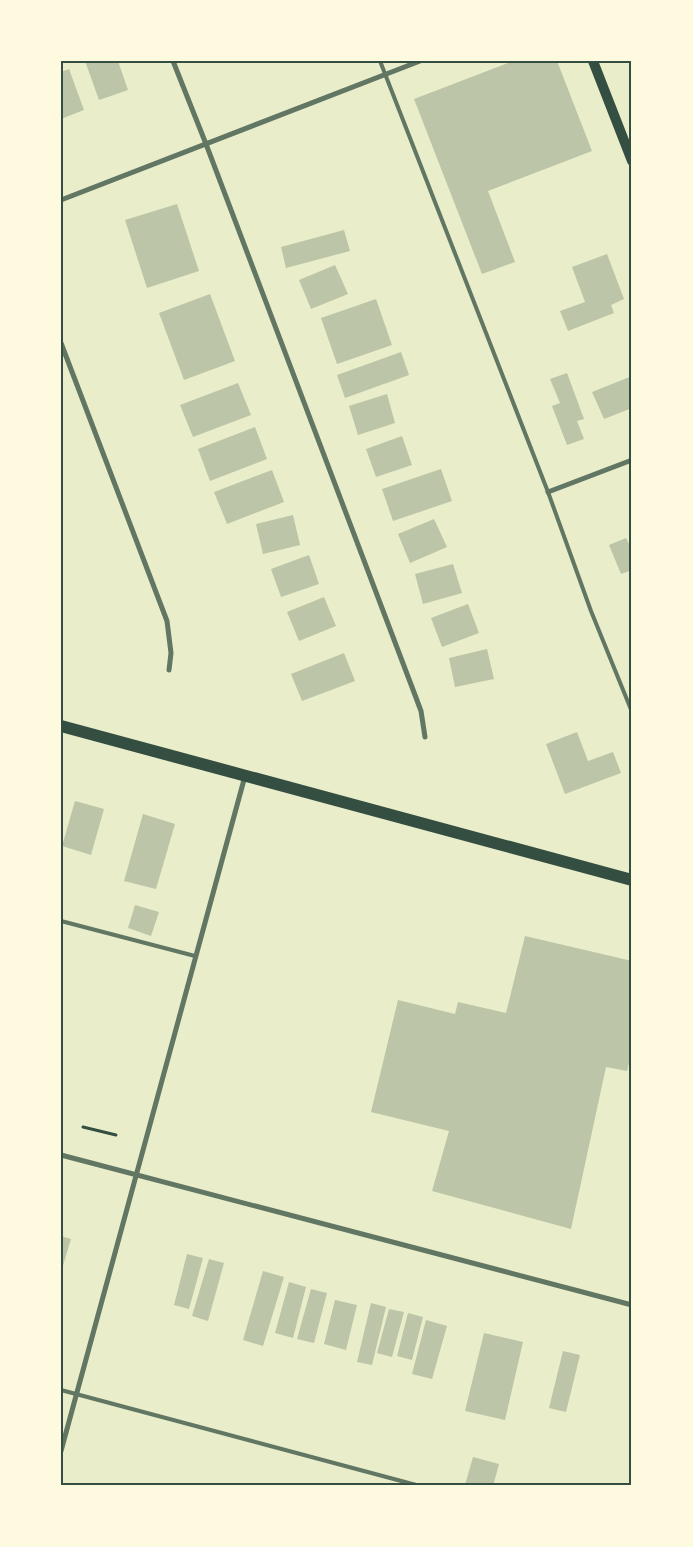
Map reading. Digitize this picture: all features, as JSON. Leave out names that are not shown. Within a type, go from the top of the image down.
[{"type":"main road","points":[[593,61],[632,161]]},
{"type":"main road","points":[[61,726],[632,880]]},
{"type":"street","points":[[173,61],[421,711],[425,737]]},
{"type":"street","points":[[61,200],[420,61]]},
{"type":"street","points":[[61,343],[167,621],[171,653],[169,670]]},
{"type":"street","points":[[548,492],[632,460]]},
{"type":"street","points":[[61,1451],[245,776]]},
{"type":"street","points":[[61,1155],[632,1305]]},
{"type":"lane","points":[[380,61],[548,492],[591,611],[632,712]]},
{"type":"lane","points":[[61,921],[195,956]]},
{"type":"lane","points":[[61,1390],[420,1486]]},
{"type":"path","points":[[83,1126],[116,1135]]},
{"type":"building","points":[[85,61],[118,61],[128,90],[99,100]]},
{"type":"building","points":[[513,61],[557,61],[592,151],[488,191],[515,262],[482,274],[414,99]]},
{"type":"building","points":[[69,69],[84,110],[61,119],[61,72]]},
{"type":"building","points":[[177,204],[199,271],[147,288],[125,220]]},
{"type":"building","points":[[344,230],[350,251],[286,268],[281,247]]},
{"type":"building","points":[[607,254],[624,299],[611,305],[614,313],[568,331],[560,311],[585,302],[572,267]]},
{"type":"building","points":[[335,265],[348,294],[311,309],[299,280]]},
{"type":"building","points":[[210,294],[235,361],[184,380],[159,313]]},
{"type":"building","points":[[376,299],[392,345],[337,364],[321,318]]},
{"type":"building","points":[[401,352],[409,375],[345,398],[337,375]]},
{"type":"building","points":[[567,373],[584,419],[577,421],[584,439],[567,445],[552,406],[560,403],[550,379]]},
{"type":"building","points":[[632,376],[632,408],[604,419],[592,392]]},
{"type":"building","points":[[238,383],[251,415],[193,437],[180,405]]},
{"type":"building","points":[[387,394],[395,423],[358,435],[349,406]]},
{"type":"building","points":[[255,427],[267,459],[210,481],[198,449]]},
{"type":"building","points":[[402,436],[412,465],[376,477],[366,449]]},
{"type":"building","points":[[441,469],[452,501],[393,521],[382,489]]},
{"type":"building","points":[[272,470],[284,502],[227,524],[214,492]]},
{"type":"building","points":[[293,515],[300,545],[263,554],[256,524]]},
{"type":"building","points":[[434,519],[447,547],[410,563],[398,534]]},
{"type":"building","points":[[626,538],[632,550],[632,570],[621,574],[609,545]]},
{"type":"building","points":[[309,555],[319,584],[281,597],[271,569]]},
{"type":"building","points":[[453,564],[462,593],[423,604],[415,574]]},
{"type":"building","points":[[324,597],[336,626],[299,641],[287,612]]},
{"type":"building","points":[[468,604],[479,633],[442,647],[431,618]]},
{"type":"building","points":[[487,649],[494,679],[455,687],[449,658]]},
{"type":"building","points":[[344,653],[355,681],[302,701],[291,674]]},
{"type":"building","points":[[577,732],[588,761],[613,752],[621,773],[565,794],[546,744]]},
{"type":"building","points":[[75,801],[104,809],[91,855],[62,846]]},
{"type":"building","points":[[143,814],[175,824],[156,889],[124,881]]},
{"type":"building","points":[[135,905],[159,912],[151,936],[128,928]]},
{"type":"building","points":[[525,936],[632,961],[632,1052],[627,1071],[606,1067],[571,1229],[432,1191],[449,1131],[371,1112],[398,1000],[455,1014],[458,1002],[506,1013]]},
{"type":"building","points":[[61,1236],[71,1239],[62,1269],[61,1269]]},
{"type":"building","points":[[187,1254],[203,1258],[189,1309],[174,1305]]},
{"type":"building","points":[[209,1259],[224,1263],[208,1321],[192,1316]]},
{"type":"building","points":[[263,1271],[284,1277],[263,1346],[243,1340]]},
{"type":"building","points":[[289,1282],[306,1287],[293,1338],[275,1333]]},
{"type":"building","points":[[311,1289],[327,1293],[314,1343],[297,1339]]},
{"type":"building","points":[[335,1300],[357,1305],[346,1350],[324,1344]]},
{"type":"building","points":[[371,1303],[386,1307],[372,1365],[357,1362]]},
{"type":"building","points":[[389,1309],[404,1312],[392,1357],[377,1353]]},
{"type":"building","points":[[408,1313],[423,1317],[412,1360],[397,1356]]},
{"type":"building","points":[[426,1320],[447,1326],[432,1379],[412,1374]]},
{"type":"building","points":[[484,1333],[523,1342],[505,1420],[465,1411]]},
{"type":"building","points":[[563,1351],[580,1355],[566,1412],[549,1408]]},
{"type":"building","points":[[473,1457],[499,1464],[493,1486],[465,1485]]}]
